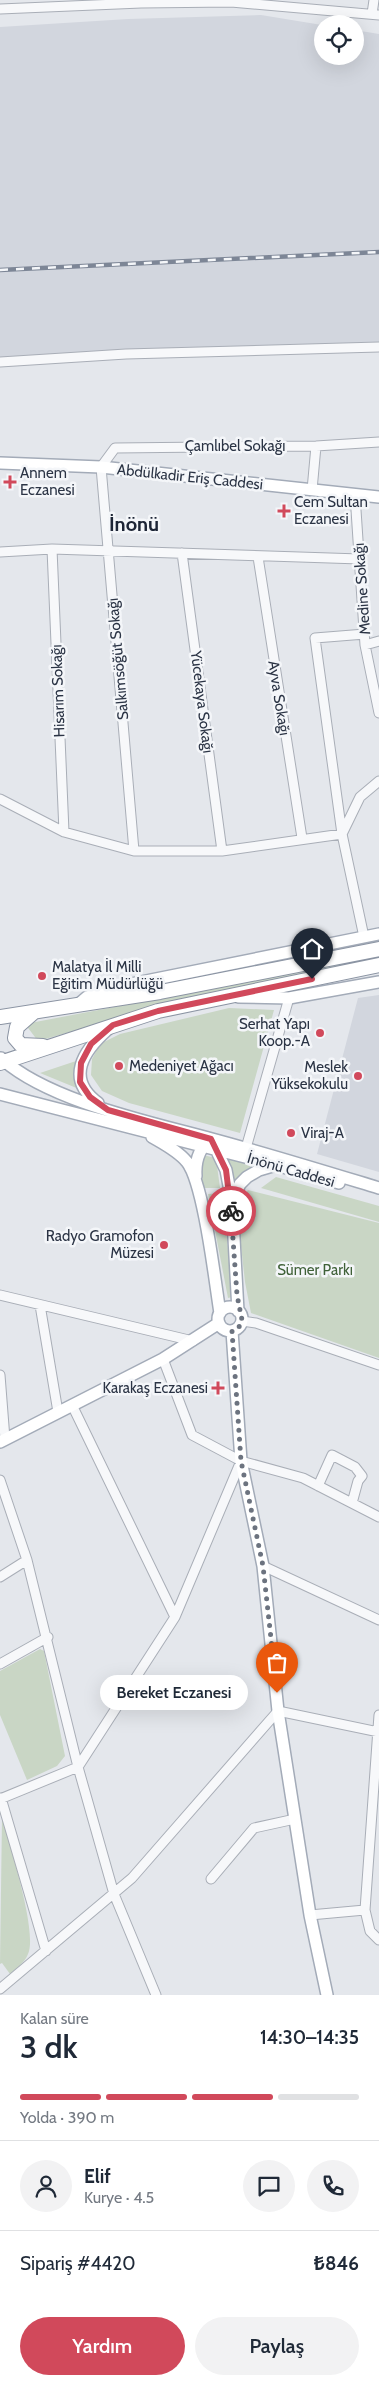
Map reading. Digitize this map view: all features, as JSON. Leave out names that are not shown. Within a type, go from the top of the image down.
[{"type":"highway","points":[[0,1017],[160,992],[379,949]]},
{"type":"highway","points":[[2,1060],[57,1045],[158,1011],[379,965]]},
{"type":"highway","points":[[35,1012],[17,1027],[16,1042],[27,1047],[57,1045]]},
{"type":"main road","name":"Abdülkadir Eriş Caddesi","points":[[0,463],[101,467],[379,497]]},
{"type":"main road","points":[[76,1006],[87,998],[121,986],[379,934]]},
{"type":"main road","points":[[231,996],[261,999],[289,998],[379,982]]},
{"type":"main road","points":[[108,1110],[90,1097],[80,1082],[81,1063],[91,1044],[113,1025]]},
{"type":"main road","points":[[2,1060],[37,1082],[108,1110],[207,1142],[198,1155],[195,1166],[197,1186],[211,1256],[219,1318],[226,1331],[232,1331],[240,1326],[232,1202],[226,1170],[218,1150]]},
{"type":"main road","name":"İnönü Caddesi","points":[[0,1094],[140,1130],[246,1148],[379,1188]]},
{"type":"main road","points":[[140,1130],[170,1148],[188,1163],[197,1186]]},
{"type":"main road","name":"İnönü Caddesi","points":[[207,1142],[218,1150],[379,1194]]},
{"type":"main road","points":[[232,1202],[240,1184],[247,1178],[259,1170],[276,1165]]},
{"type":"main road","points":[[2,1440],[163,1359],[193,1341],[229,1308],[240,1316]]},
{"type":"main road","points":[[232,1331],[241,1461],[263,1566],[278,1711],[310,1915],[327,1995]]},
{"type":"street","points":[[0,9],[141,1],[268,2],[375,15],[374,0]]},
{"type":"street","points":[[0,362],[126,354],[379,348]]},
{"type":"street","name":"Çamlıbel Sokağı","points":[[101,467],[115,448],[316,446],[379,442]]},
{"type":"street","points":[[312,490],[316,446]]},
{"type":"street","name":"Salkımsöğüt Sokağı","points":[[101,467],[134,851]]},
{"type":"street","name":"Medine Sokağı","points":[[355,495],[365,645],[379,713]]},
{"type":"street","points":[[0,552],[52,549],[360,559]]},
{"type":"street","name":"Hisarım Sokağı","points":[[52,549],[64,832]]},
{"type":"street","name":"Yücekaya Sokağı","points":[[182,553],[222,851]]},
{"type":"street","name":"Ayva Sokağı","points":[[258,557],[302,838]]},
{"type":"street","points":[[364,937],[342,834],[315,638],[365,634]]},
{"type":"street","points":[[365,645],[379,641]]},
{"type":"street","points":[[342,834],[360,797],[379,781]]},
{"type":"street","points":[[0,799],[64,832],[134,851],[222,851],[302,838],[342,834]]},
{"type":"street","points":[[246,1148],[289,998]]},
{"type":"street","points":[[0,1295],[193,1341]]},
{"type":"street","points":[[40,1305],[58,1412]]},
{"type":"street","points":[[240,1316],[379,1366]]},
{"type":"street","points":[[163,1359],[192,1435],[241,1461],[303,1478],[379,1517]]},
{"type":"street","points":[[0,1375],[2,1440]]},
{"type":"street","points":[[72,1405],[175,1618]]},
{"type":"street","points":[[318,1486],[332,1455],[355,1467],[362,1476],[358,1481],[352,1503]]},
{"type":"street","points":[[46,1952],[1,1798],[78,1767],[175,1618],[241,1461]]},
{"type":"street","points":[[0,1480],[27,1560],[48,1636],[78,1767],[114,1894],[156,1995]]},
{"type":"street","points":[[0,1577],[27,1560]]},
{"type":"street","points":[[263,1566],[379,1620]]},
{"type":"street","points":[[0,1664],[48,1636]]},
{"type":"street","points":[[0,1989],[132,1878],[278,1711],[378,1731]]},
{"type":"street","points":[[379,1715],[370,1817],[365,1910],[370,1931],[379,1940]]},
{"type":"street","points":[[370,1817],[379,1825]]},
{"type":"street","points":[[211,1879],[254,1828],[295,1819]]},
{"type":"street","points":[[310,1915],[365,1910]]},
{"type":"shaded area","points":[[261,15],[314,24],[314,65],[364,65],[364,32],[379,34],[379,348],[0,362],[0,27],[128,19]]},
{"type":"shaded area","name":"Meslek Yüksekokulu","points":[[379,995],[379,1172],[317,1154],[358,998]]},
{"type":"green space","points":[[366,959],[367,964],[148,1010],[38,1041],[25,1024]]},
{"type":"green space","points":[[229,1008],[274,1010],[240,1133],[129,1103],[102,1091],[91,1075],[92,1059],[100,1044],[120,1034]]},
{"type":"green space","points":[[76,1061],[76,1076],[79,1089],[40,1073]]},
{"type":"green space","points":[[203,1155],[216,1158],[220,1188],[204,1188],[200,1177]]},
{"type":"green space","points":[[225,1156],[260,1164],[233,1185]]},
{"type":"green space","points":[[276,1177],[379,1206],[379,1222],[261,1188]]},
{"type":"green space","name":"Sümer Parkı","points":[[248,1190],[379,1223],[379,1358],[251,1313],[245,1282],[237,1209]]},
{"type":"green space","points":[[226,1193],[224,1205],[232,1297],[228,1298],[208,1194]]},
{"type":"green space","points":[[40,1649],[44,1651],[65,1756],[57,1766],[27,1780],[0,1715],[0,1671]]},
{"type":"green space","points":[[2,1817],[26,1908],[30,1943],[25,1960],[10,1974],[2,1963],[0,1964]]},
{"type":"railway","points":[[0,270],[379,252]]},
{"type":"way so far","points":[[231,1211],[238,1311],[242,1320],[240,1326],[232,1331],[241,1461],[263,1566],[277,1693]]},
{"type":"place","name":"Annem Eczanesi","points":[[10,482]]},
{"type":"place","name":"Cem Sultan Eczanesi","points":[[284,511]]},
{"type":"place","name":"Malatya İl Milli Eğitim Müdürlüğü","points":[[42,976]]},
{"type":"place","name":"Serhat Yapı Koop.-A","points":[[320,1033]]},
{"type":"place","name":"Medeniyet Ağacı","points":[[119,1066]]},
{"type":"place","name":"Meslek Yüksekokulu","points":[[358,1076]]},
{"type":"place","name":"Viraj-A","points":[[291,1133]]},
{"type":"place","name":"Radyo Gramofon Müzesi","points":[[164,1245]]},
{"type":"place","name":"Karakaş Eczanesi","points":[[218,1388]]},
{"type":"place","name":"Bereket Eczanesi","points":[[277,1693]]},
{"type":"district","name":"İnönü","points":[[134,524]]},
{"type":"route","points":[[231,1211],[232,1202],[226,1170],[218,1150],[211,1139],[108,1110],[90,1097],[80,1082],[81,1063],[91,1044],[113,1025],[158,1011],[312,979]]}]
